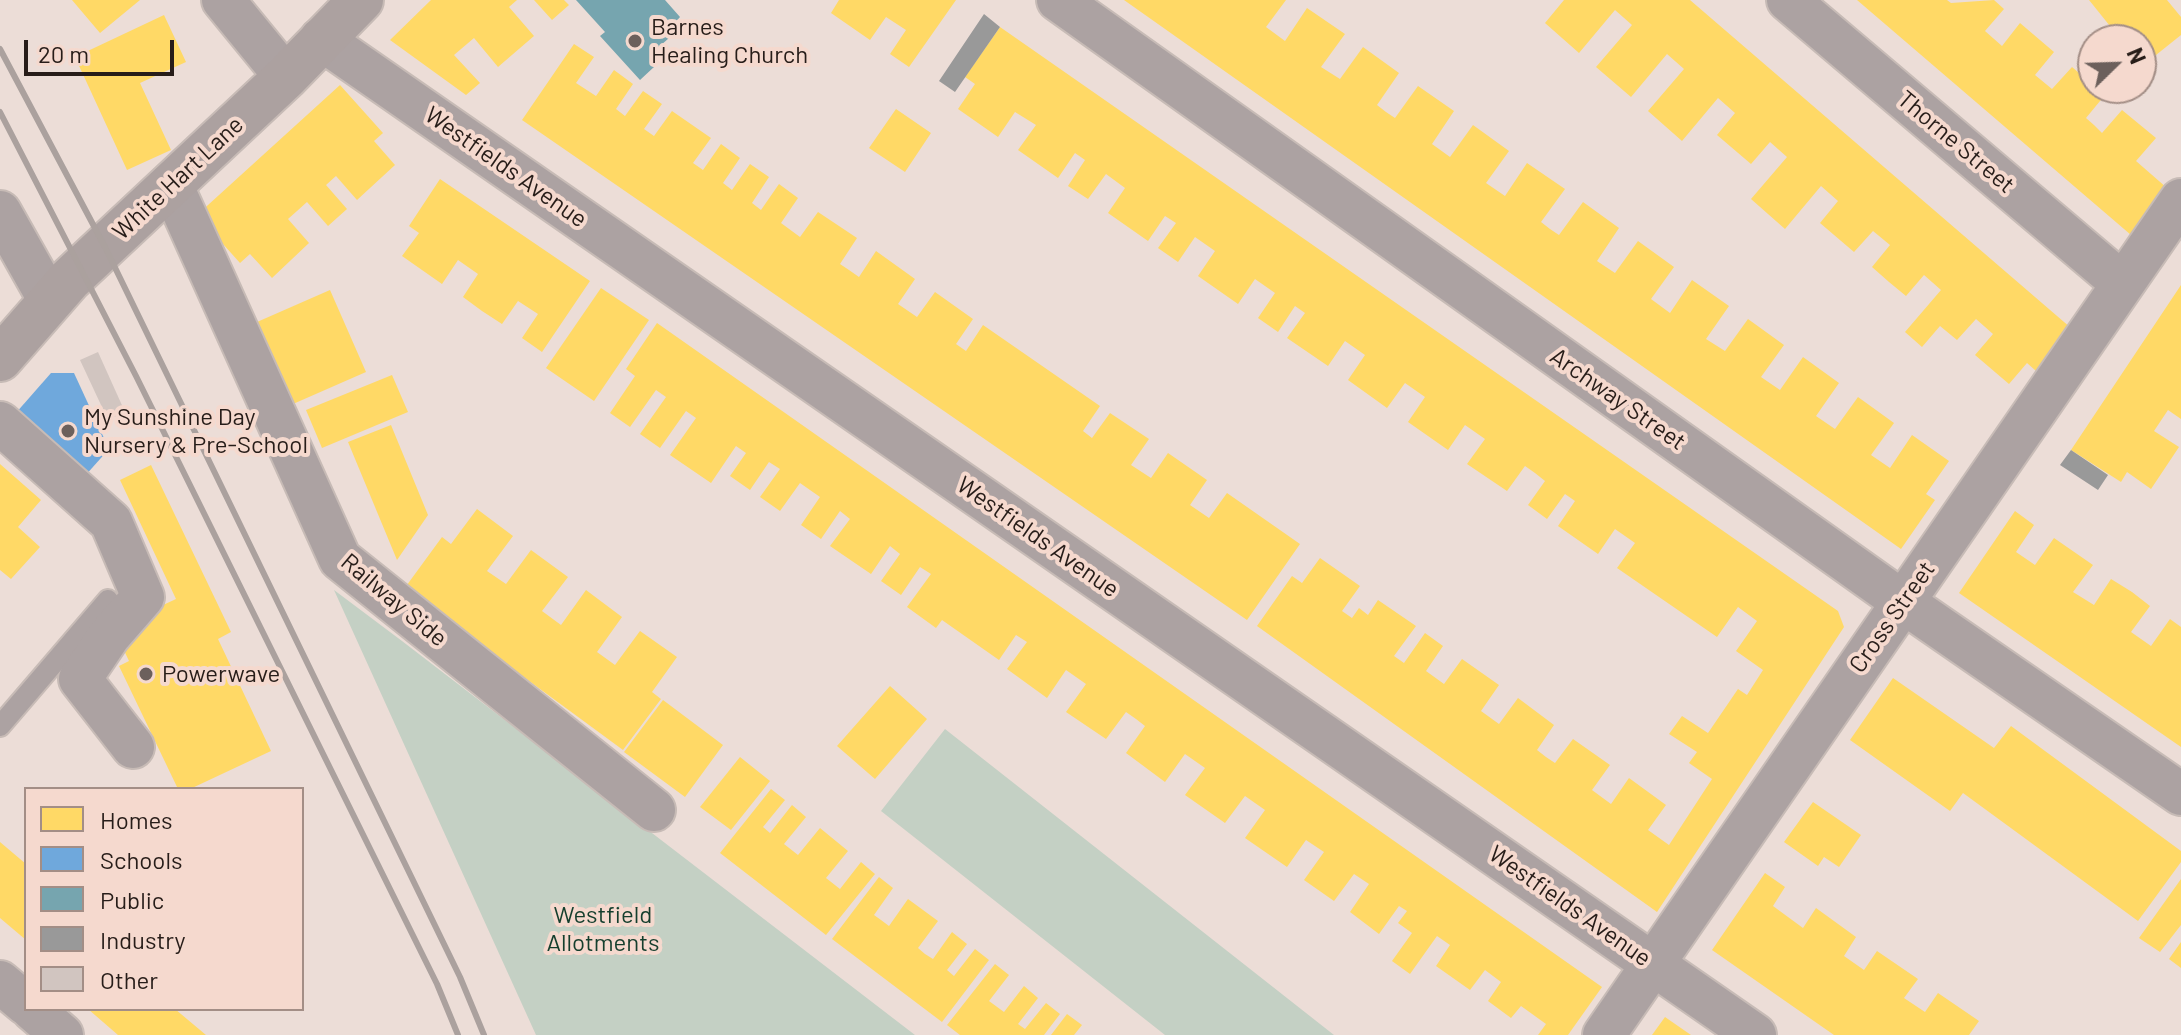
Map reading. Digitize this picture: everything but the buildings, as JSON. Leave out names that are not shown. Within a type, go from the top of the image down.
[{"type":"street","points":[[223,0],[286,77]]},
{"type":"street","name":"White Hart Lane","points":[[0,359],[50,301],[286,77],[361,0]]},
{"type":"street","name":"Archway Street","points":[[1058,0],[1903,602],[2181,794]]},
{"type":"street","name":"Thorne Street","points":[[1788,0],[2123,284]]},
{"type":"street","name":"Westfields Avenue","points":[[321,39],[1755,1035]]},
{"type":"street","name":"Railway Side","points":[[171,184],[340,559],[654,810]]},
{"type":"street","name":"Cross Street","points":[[1604,1035],[2181,200]]},
{"type":"street","points":[[0,212],[50,301]]},
{"type":"street","points":[[0,423],[111,522],[143,597],[109,636],[80,679],[133,747]]},
{"type":"street","points":[[0,982],[24,1002]]},
{"type":"street","points":[[34,1011],[62,1035]]},
{"type":"lane","points":[[0,726],[108,600]]},
{"type":"green space","name":"Westfield Allotments","points":[[334,590],[402,641],[915,1035],[536,1035]]},
{"type":"green space","points":[[945,729],[1334,1035],[1165,1035],[881,811]]},
{"type":"railway","points":[[0,49],[105,247],[460,977],[484,1035]]},
{"type":"railway","points":[[0,112],[136,376],[437,984],[458,1035]]},
{"type":"place","name":"Barnes Healing Church","points":[[635,41]]},
{"type":"place","name":"My Sunshine Day Nursery & Pre-School","points":[[68,431]]},
{"type":"place","name":"Powerwave","points":[[146,674]]}]
